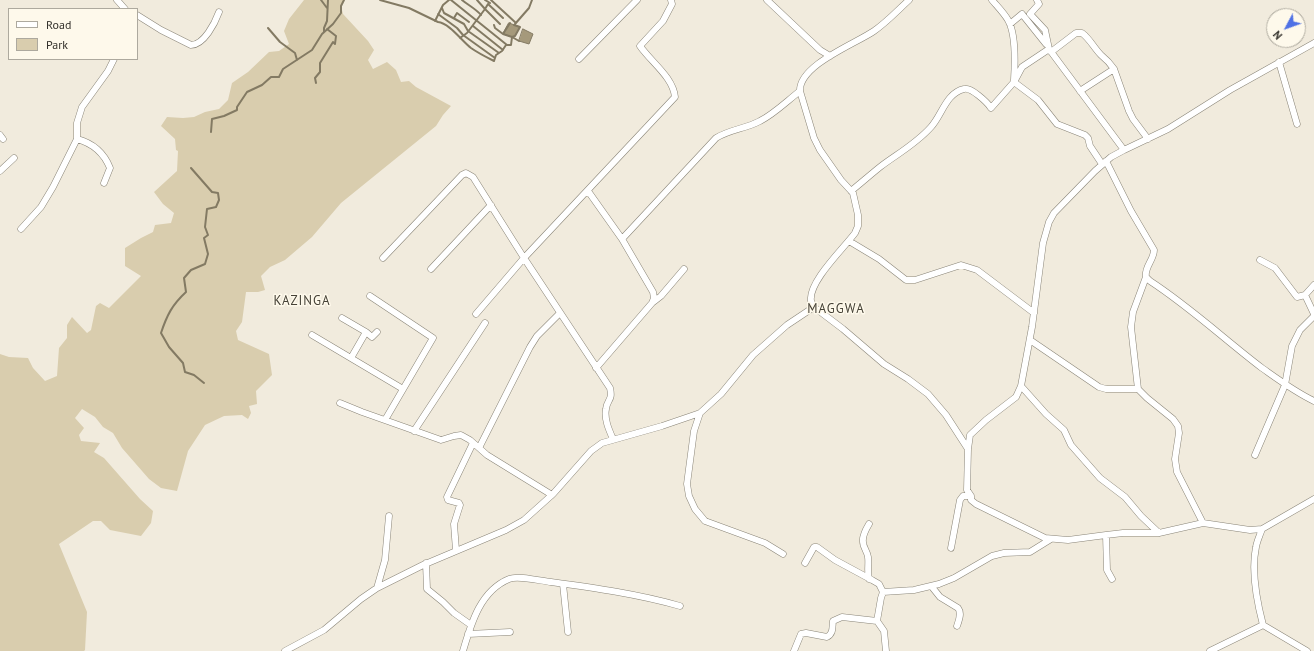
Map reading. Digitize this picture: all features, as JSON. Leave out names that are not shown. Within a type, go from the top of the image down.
[{"type":"street","points":[[116,0],[123,8]]},
{"type":"street","points":[[579,59],[637,0]]},
{"type":"street","points":[[476,314],[524,258],[675,97],[674,91],[664,73],[647,56],[640,46],[663,21],[672,4],[671,0]]},
{"type":"street","points":[[767,0],[820,50],[830,56]]},
{"type":"street","points":[[908,0],[888,20],[873,31],[816,64],[807,74],[800,87],[814,138],[827,161],[851,191],[856,203],[858,222],[857,230],[816,282],[811,300],[814,307],[843,329],[874,356],[928,394],[946,415],[968,449]]},
{"type":"street","points":[[992,0],[1008,19],[1010,24],[1015,54],[1014,82]]},
{"type":"street","points":[[1037,0],[1039,4],[1030,14],[1045,30],[1049,49]]},
{"type":"street","points":[[138,16],[161,30],[191,45],[194,45],[206,35],[215,23],[219,12]]},
{"type":"street","points":[[1010,24],[1022,14],[1124,150]]},
{"type":"street","points":[[851,191],[880,167],[911,146],[923,135],[932,126],[948,100],[959,91],[965,88],[969,89],[991,108],[1014,82],[1022,67],[1076,33],[1082,33],[1088,38],[1101,55],[1110,62],[1129,111],[1148,139]]},
{"type":"street","points":[[1314,42],[1230,90],[1188,117],[1104,162],[1054,213],[1049,222],[1041,253],[1030,340],[1021,386],[1016,397],[986,420],[970,435],[966,490],[971,496],[971,500],[976,504],[1035,534],[1051,540],[1068,540],[1124,533],[1159,533],[1203,523],[1250,530],[1262,529],[1314,499]]},
{"type":"street","points":[[21,229],[41,207],[46,198],[76,139],[77,122],[82,108],[108,71],[114,60]]},
{"type":"street","points":[[1279,62],[1297,124]]},
{"type":"street","points":[[1080,91],[1114,69]]},
{"type":"street","points":[[1014,82],[1038,100],[1057,124],[1085,135],[1088,138],[1090,146],[1104,162],[1154,250],[1153,257],[1146,270],[1146,277],[1133,312],[1131,327],[1138,389],[1146,398],[1173,419],[1178,426],[1179,434],[1176,459],[1177,472],[1203,523]]},
{"type":"street","points":[[622,239],[716,138],[727,132],[764,119],[800,91]]},
{"type":"street","points":[[76,139],[94,146],[106,160],[110,168],[104,183]]},
{"type":"street","points":[[0,171],[14,158]]},
{"type":"street","points":[[383,258],[464,173],[473,177],[524,258],[610,388],[610,400],[606,404],[605,413],[613,439]]},
{"type":"street","points":[[588,191],[622,239],[653,292],[654,298],[652,303]]},
{"type":"street","points":[[431,269],[491,205]]},
{"type":"street","points":[[849,241],[868,251],[908,281],[961,265],[977,270],[1034,313]]},
{"type":"street","points":[[1260,260],[1275,268],[1297,297],[1305,295],[1314,285]]},
{"type":"street","points":[[596,368],[652,303],[661,296],[684,269]]},
{"type":"street","points":[[1146,277],[1285,385],[1314,400]]},
{"type":"street","points":[[1255,454],[1285,385],[1292,346],[1300,330],[1314,315],[1305,295]]},
{"type":"street","points":[[370,296],[433,338],[385,420]]},
{"type":"street","points":[[285,651],[324,630],[361,599],[377,588],[426,563],[506,530],[524,520],[552,495],[591,451],[602,443],[662,426],[700,413],[721,394],[753,355],[787,325],[814,307]]},
{"type":"street","points":[[479,448],[527,356],[530,347],[537,336],[560,313]]},
{"type":"street","points":[[342,318],[373,335],[351,358]]},
{"type":"street","points":[[414,430],[485,324]]},
{"type":"street","points":[[312,335],[403,388]]},
{"type":"street","points":[[1030,340],[1099,387],[1106,389],[1138,389]]},
{"type":"street","points":[[1021,386],[1046,414],[1064,430],[1071,445],[1100,478],[1125,497],[1141,516],[1159,533]]},
{"type":"street","points":[[340,403],[441,440],[461,435],[495,460],[552,495]]},
{"type":"street","points":[[700,413],[694,431],[687,484],[689,496],[695,509],[705,520],[765,543],[783,554]]},
{"type":"street","points":[[456,550],[454,524],[460,505],[459,503],[448,500],[447,497],[473,443]]},
{"type":"street","points":[[951,548],[960,500],[963,496],[971,496]]},
{"type":"street","points":[[377,588],[385,560],[389,516]]},
{"type":"street","points":[[869,524],[863,539],[863,543],[868,558],[868,571],[870,579]]},
{"type":"street","points":[[1262,529],[1256,547],[1254,564],[1258,602],[1264,625],[1307,651]]},
{"type":"street","points":[[1106,535],[1107,570],[1112,580]]},
{"type":"street","points":[[883,592],[899,592],[932,587],[954,578],[997,554],[1030,552],[1051,540]]},
{"type":"street","points":[[805,563],[814,547],[816,547],[879,584],[883,592],[877,621],[884,631],[886,651]]},
{"type":"street","points":[[426,563],[428,589],[454,613],[471,624]]},
{"type":"street","points":[[463,651],[471,624],[486,597],[508,579],[516,578],[634,594],[680,606]]},
{"type":"street","points":[[563,584],[568,632]]},
{"type":"street","points":[[932,587],[940,597],[960,610],[958,626]]},
{"type":"street","points":[[794,651],[801,634],[806,632],[827,637],[833,629],[833,621],[842,617],[877,621]]},
{"type":"street","points":[[1210,651],[1264,625]]},
{"type":"street","points":[[468,634],[510,632]]},
{"type":"green space","points":[[304,0],[344,0],[341,6],[343,14],[368,41],[374,50],[368,60],[373,69],[387,62],[396,70],[401,82],[409,81],[416,87],[451,106],[436,126],[341,203],[312,237],[285,260],[270,267],[261,276],[265,290],[258,292],[246,292],[242,322],[236,331],[238,340],[269,354],[272,375],[256,391],[257,404],[249,406],[251,413],[248,419],[242,415],[224,416],[205,425],[188,451],[177,491],[161,488],[149,479],[122,448],[113,433],[103,427],[95,417],[82,409],[75,418],[84,428],[79,435],[81,441],[100,443],[94,452],[104,458],[140,499],[153,511],[151,523],[141,536],[110,530],[101,521],[93,521],[59,544],[87,612],[84,651],[0,651],[0,354],[9,357],[28,358],[33,368],[45,381],[57,376],[59,348],[67,338],[67,325],[72,317],[87,333],[91,330],[96,306],[100,303],[109,308],[141,276],[125,266],[125,248],[153,232],[155,225],[171,223],[174,213],[163,204],[154,192],[177,171],[178,151],[176,150],[175,139],[161,126],[167,117],[194,117],[205,112],[219,109],[228,100],[232,83],[248,72],[269,52],[279,51],[289,44],[284,31],[289,19]]},
{"type":"shaded area","points":[[509,23],[520,27],[515,36],[512,37],[503,34]]},
{"type":"shaded area","points":[[523,29],[533,34],[529,44],[519,41]]},
{"type":"waterway","points":[[321,0],[327,8]]},
{"type":"waterway","points":[[324,32],[327,21],[328,0]]},
{"type":"waterway","points":[[211,132],[212,119],[224,116],[237,110],[237,107],[247,92],[262,85],[271,77],[279,77],[283,69],[312,50],[322,34],[333,24],[341,13],[341,6],[344,0]]},
{"type":"waterway","points":[[380,0],[409,8],[442,23],[451,29],[471,48],[494,61],[496,55],[502,51],[506,45],[511,45],[512,37],[519,41]]},
{"type":"waterway","points":[[435,21],[443,5],[449,0]]},
{"type":"waterway","points":[[451,0],[507,45]]},
{"type":"waterway","points":[[462,0],[481,15]]},
{"type":"waterway","points":[[460,38],[467,33],[485,9],[477,0]]},
{"type":"waterway","points":[[485,0],[490,3]]},
{"type":"waterway","points":[[491,0],[516,23]]},
{"type":"waterway","points":[[515,24],[529,8],[532,0]]},
{"type":"waterway","points":[[500,24],[485,9],[488,4],[503,18]]},
{"type":"waterway","points":[[442,8],[444,13],[464,24],[468,31],[499,53]]},
{"type":"waterway","points":[[454,18],[457,13],[469,22]]},
{"type":"waterway","points":[[438,14],[457,28],[463,35],[495,58]]},
{"type":"waterway","points":[[494,25],[495,28],[503,34],[510,23]]},
{"type":"waterway","points":[[503,34],[512,37],[515,36],[520,27],[514,25]]},
{"type":"waterway","points":[[473,26],[503,50]]},
{"type":"waterway","points":[[268,28],[280,42],[295,53],[297,60]]},
{"type":"waterway","points":[[316,83],[315,78],[320,72],[320,63],[333,42],[335,44],[336,36],[327,29]]},
{"type":"waterway","points":[[191,168],[212,192],[218,193],[219,200],[216,207],[207,209],[205,227],[208,235],[204,238],[208,254],[205,264],[191,270],[184,278],[186,292],[170,311],[161,333],[169,347],[183,363],[185,372],[194,375],[204,383]]},
{"type":"district","name":"KAZINGA","points":[[302,301]]},
{"type":"district","name":"MAGGWA","points":[[836,309]]}]
